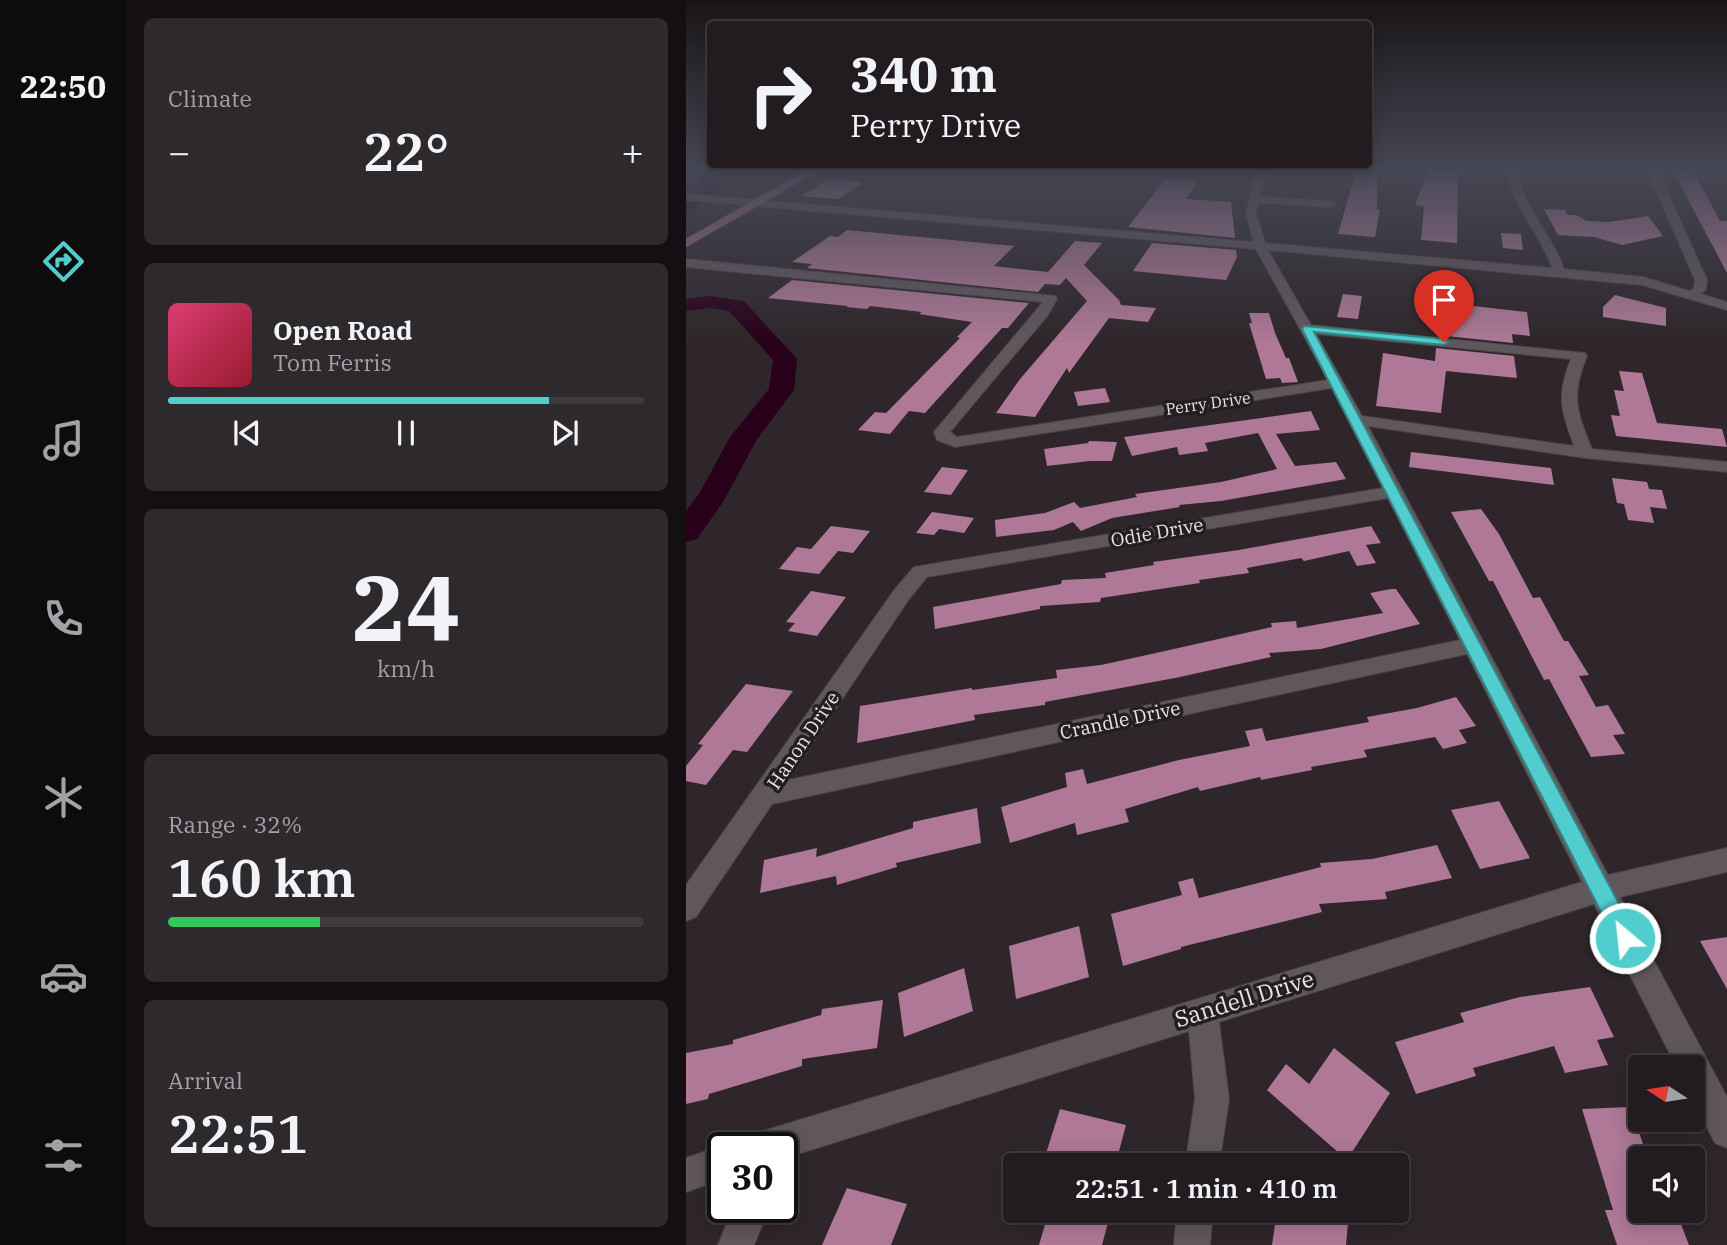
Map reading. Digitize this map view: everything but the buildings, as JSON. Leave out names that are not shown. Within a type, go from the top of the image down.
[{"type":"main road","points":[[686,244],[716,227]]},
{"type":"street","points":[[1034,227],[1643,281],[1727,306]]},
{"type":"street","points":[[1255,227],[1260,246],[1356,420],[1727,1131]]},
{"type":"street","points":[[1536,227],[1547,242],[1559,272]]},
{"type":"street","points":[[1678,227],[1701,280],[1700,289],[1693,295]]},
{"type":"street","name":"Perry Drive","points":[[686,263],[1051,299],[942,432],[943,436],[955,442],[1336,383]]},
{"type":"street","points":[[1307,329],[1580,356],[1573,371],[1566,402],[1585,453]]},
{"type":"street","points":[[1356,420],[1585,453],[1727,467]]},
{"type":"street","name":"Odie Drive","points":[[921,572],[1393,492]]},
{"type":"street","name":"Hanon Drive","points":[[686,908],[902,594],[921,572]]},
{"type":"street","name":"Crandle Drive","points":[[766,795],[1473,645]]},
{"type":"street","name":"Sandell Drive","points":[[798,1137],[1600,889],[1727,860]]},
{"type":"street","points":[[1202,1011],[1212,1099],[1204,1153]]},
{"type":"street","points":[[686,1175],[707,1168]]},
{"type":"street","points":[[736,1245],[745,1223]]},
{"type":"street","points":[[1192,1245],[1194,1223]]},
{"type":"waterway","points":[[686,305],[710,302],[736,306],[785,359],[781,390],[744,437],[713,496],[686,532]]},
{"type":"route","points":[[1444,342],[1307,329],[1625,938]]}]
